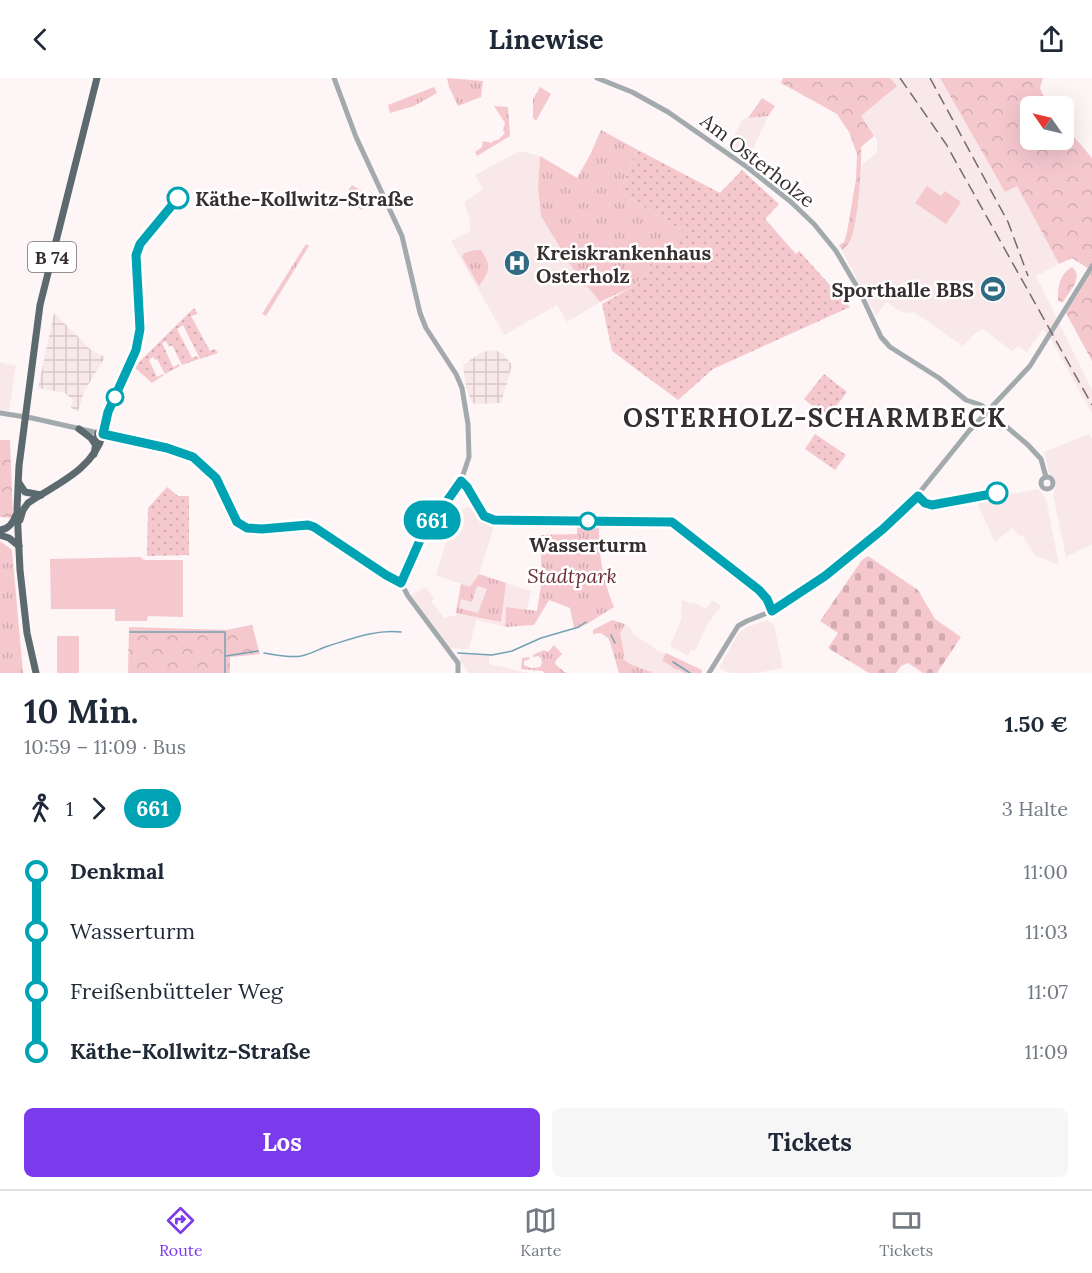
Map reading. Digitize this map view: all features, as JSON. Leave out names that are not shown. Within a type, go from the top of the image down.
[{"type":"main road","name":"B 74","points":[[36,673],[27,633],[19,546],[17,509],[19,483],[40,305],[97,78]]},
{"type":"main road","points":[[80,429],[95,444]]},
{"type":"main road","points":[[94,455],[95,444],[101,433]]},
{"type":"main road","points":[[18,529],[25,507],[85,466],[94,455],[101,433]]},
{"type":"main road","points":[[19,483],[25,492],[41,495]]},
{"type":"main road","points":[[0,530],[12,524],[17,509]]},
{"type":"main road","points":[[0,535],[9,538],[19,546]]},
{"type":"street","points":[[334,78],[356,137],[405,243],[420,313],[426,328],[456,374],[462,388],[470,444],[469,457],[461,481],[421,538],[401,583]]},
{"type":"street","name":"Am Osterholze","points":[[597,78],[615,84],[668,112],[739,161],[791,202],[814,224],[836,251],[859,290],[881,337],[890,347],[939,378],[966,400],[981,405],[988,411]]},
{"type":"street","points":[[709,673],[729,639],[742,623],[772,611],[810,587],[883,529],[918,496],[969,431],[1030,366],[1092,266]]},
{"type":"street","points":[[988,411],[1038,455],[1046,477]]},
{"type":"street","points":[[0,413],[101,433],[189,455],[216,478],[235,518],[241,525],[255,530],[301,525],[314,527],[401,583],[408,596],[458,663],[458,673]]},
{"type":"shaded area","points":[[890,78],[940,78],[1005,192],[1017,186],[1059,264],[1036,276],[1092,390],[1092,414],[1052,341],[1043,329],[1027,352],[1018,346],[1012,351],[983,329],[975,333],[963,346],[914,312],[903,313],[886,302],[876,316],[842,250],[849,243],[856,216],[862,165],[877,152],[877,140],[861,116],[896,86]]},
{"type":"shaded area","points":[[768,116],[752,151],[744,159],[727,147],[744,118]]},
{"type":"shaded area","name":"Kreiskrankenhaus Osterholz","points":[[520,151],[540,156],[538,187],[584,287],[587,286],[600,302],[567,322],[557,305],[504,335],[451,241],[470,231],[470,220],[464,202],[483,189],[475,175]]},
{"type":"shaded area","points":[[54,313],[91,350],[105,357],[84,392],[78,411],[71,408],[73,400],[65,393],[38,388]]},
{"type":"shaded area","points":[[496,350],[504,355],[512,365],[501,403],[475,404],[471,401],[466,386],[463,365],[482,352]]},
{"type":"shaded area","points":[[0,362],[16,366],[9,411],[0,411]]},
{"type":"shaded area","points":[[1089,434],[1092,439],[1092,544],[1066,557],[1053,494],[1057,482],[1049,473],[1044,452]]},
{"type":"shaded area","points":[[1038,489],[1046,499],[1059,565],[1035,555],[1022,535],[1019,536],[1012,528],[995,542],[976,501]]},
{"type":"shaded area","points":[[476,504],[484,516],[496,520],[479,574],[531,591],[527,610],[506,607],[505,627],[476,620],[469,649],[449,648],[411,595],[426,587],[434,598],[431,601],[444,618],[456,615],[461,584],[436,575],[455,512]]},
{"type":"shaded area","points":[[682,600],[692,604],[693,602],[706,609],[712,600],[721,606],[707,625],[695,651],[691,650],[688,656],[670,646],[681,620]]},
{"type":"shaded area","points":[[767,620],[774,624],[783,668],[757,673],[729,673],[719,668],[738,634],[745,628]]},
{"type":"shaded area","points":[[625,624],[631,628],[632,633],[660,652],[666,653],[662,659],[684,673],[651,673],[651,671],[622,659],[620,633]]},
{"type":"shaded area","points":[[461,654],[489,655],[489,664],[528,673],[469,673],[460,661]]},
{"type":"green space","points":[[447,78],[483,81],[481,97],[458,106]]},
{"type":"green space","points":[[783,78],[890,78],[897,86],[861,116],[874,136],[861,147],[855,224],[849,243],[842,250],[839,245],[844,242],[847,232],[856,179],[857,154],[849,132],[837,114],[781,83]]},
{"type":"green space","points":[[940,78],[1043,78],[1040,88],[1043,96],[1020,96],[1020,150],[1074,150],[1074,137],[1092,158],[1092,271],[1072,258],[1059,264],[1017,186],[1005,192]]},
{"type":"green space","points":[[434,87],[437,93],[414,106],[390,113],[388,105]]},
{"type":"green space","points":[[540,87],[551,94],[536,121],[533,118],[533,99]]},
{"type":"green space","points":[[762,98],[775,106],[768,116],[748,118]]},
{"type":"green space","points":[[494,106],[508,107],[510,136],[477,156],[475,152],[482,147],[483,141],[492,143],[505,133],[503,130],[505,123]]},
{"type":"green space","points":[[601,130],[638,150],[619,191],[682,231],[632,287],[600,302],[587,286],[584,287],[541,216],[538,187],[540,156],[577,178]]},
{"type":"green space","points":[[638,150],[720,193],[742,170],[779,204],[765,219],[796,254],[799,251],[850,307],[713,369],[678,400],[612,351],[602,304],[632,287],[682,231],[619,191]]},
{"type":"green space","points":[[352,185],[371,197],[362,210],[344,198]]},
{"type":"green space","points":[[927,186],[941,196],[945,191],[961,202],[946,224],[915,203]]},
{"type":"green space","points":[[306,244],[309,246],[266,316],[262,314]]},
{"type":"green space","points":[[481,250],[488,265],[487,272],[479,286],[462,257],[464,253]]},
{"type":"green space","points":[[1072,267],[1077,275],[1075,284],[1063,302],[1058,301],[1060,281]]},
{"type":"green space","points":[[1092,271],[1092,361],[1066,313]]},
{"type":"green space","points":[[194,308],[198,314],[191,316],[210,351],[215,349],[218,353],[200,359],[183,325],[177,329],[192,358],[197,356],[199,359],[182,365],[172,345],[169,347],[166,341],[162,343],[173,367],[179,364],[180,366],[165,374],[157,359],[153,357],[149,360],[157,377],[164,375],[152,383],[134,367]]},
{"type":"green space","points":[[824,374],[847,392],[827,418],[804,399]]},
{"type":"green space","points":[[815,434],[846,455],[835,470],[805,449]]},
{"type":"green space","points":[[0,440],[10,440],[13,518],[0,517]]},
{"type":"green space","points":[[167,487],[178,496],[189,496],[189,555],[147,556],[148,508]]},
{"type":"green space","name":"Stadtpark","points":[[577,524],[599,524],[602,567],[614,607],[587,624],[574,628],[570,608],[549,600],[534,625],[505,627],[506,607],[537,611],[542,578],[540,535],[577,534]]},
{"type":"green space","points":[[0,541],[12,550],[23,673],[0,673]]},
{"type":"green space","points":[[868,556],[918,590],[935,619],[961,637],[937,673],[923,673],[908,663],[901,666],[896,673],[869,673],[828,648],[838,633],[820,621],[862,560]]},
{"type":"green space","points":[[140,557],[144,560],[183,560],[183,617],[148,616],[147,621],[115,621],[115,609],[51,609],[50,559]]},
{"type":"green space","points":[[479,574],[506,583],[501,622],[456,613],[461,584],[470,587]],"holes":[[[477,586],[487,589],[478,613],[459,608],[461,599],[472,602]]]},
{"type":"green space","points":[[612,620],[625,624],[620,633],[623,659],[651,673],[619,673],[608,638],[601,633],[593,634],[593,630]]},
{"type":"green space","points":[[252,625],[260,654],[230,657],[230,673],[128,673],[129,627],[226,630]]},
{"type":"green space","points":[[57,636],[79,636],[79,673],[57,673]]},
{"type":"green space","points":[[554,645],[562,654],[555,664],[566,673],[545,673],[521,669],[522,658],[529,657],[530,659],[524,661],[524,665],[531,668],[540,667],[541,658],[533,657],[533,655],[544,650],[548,652]]},
{"type":"green space","points":[[666,653],[702,670],[702,673],[684,673],[677,670],[662,660]]},
{"type":"waterway","points":[[458,653],[492,655],[512,651],[541,638],[579,627],[586,622]]},
{"type":"waterway","points":[[130,632],[225,632],[225,673]]},
{"type":"waterway","points":[[264,653],[301,656],[364,635],[401,632]]},
{"type":"waterway","points":[[611,635],[615,643]]},
{"type":"waterway","points":[[226,656],[258,651]]},
{"type":"waterway","points":[[673,662],[690,673]]},
{"type":"railway","points":[[900,78],[946,144],[1092,405]]},
{"type":"railway","points":[[930,78],[1008,222],[1028,276]]},
{"type":"bus line","name":"661","points":[[178,198],[140,244],[136,255],[140,294],[140,329],[136,350],[108,412],[103,434],[183,452],[193,457],[216,478],[237,522],[247,528],[255,530],[301,525],[314,527],[401,583],[429,524],[461,481],[484,516],[494,520],[672,522],[759,590],[767,599],[772,611],[825,576],[883,529],[918,496],[925,503],[932,505],[997,493]]},
{"type":"place","name":"Käthe-Kollwitz-Straße","points":[[178,198]]},
{"type":"place","name":"Kreiskrankenhaus Osterholz","points":[[517,263]]},
{"type":"place","name":"Sporthalle BBS","points":[[993,289]]},
{"type":"place","name":"Wasserturm","points":[[588,521]]},
{"type":"district","name":"OSTERHOLZ-SCHARMBECK","points":[[815,417]]}]
